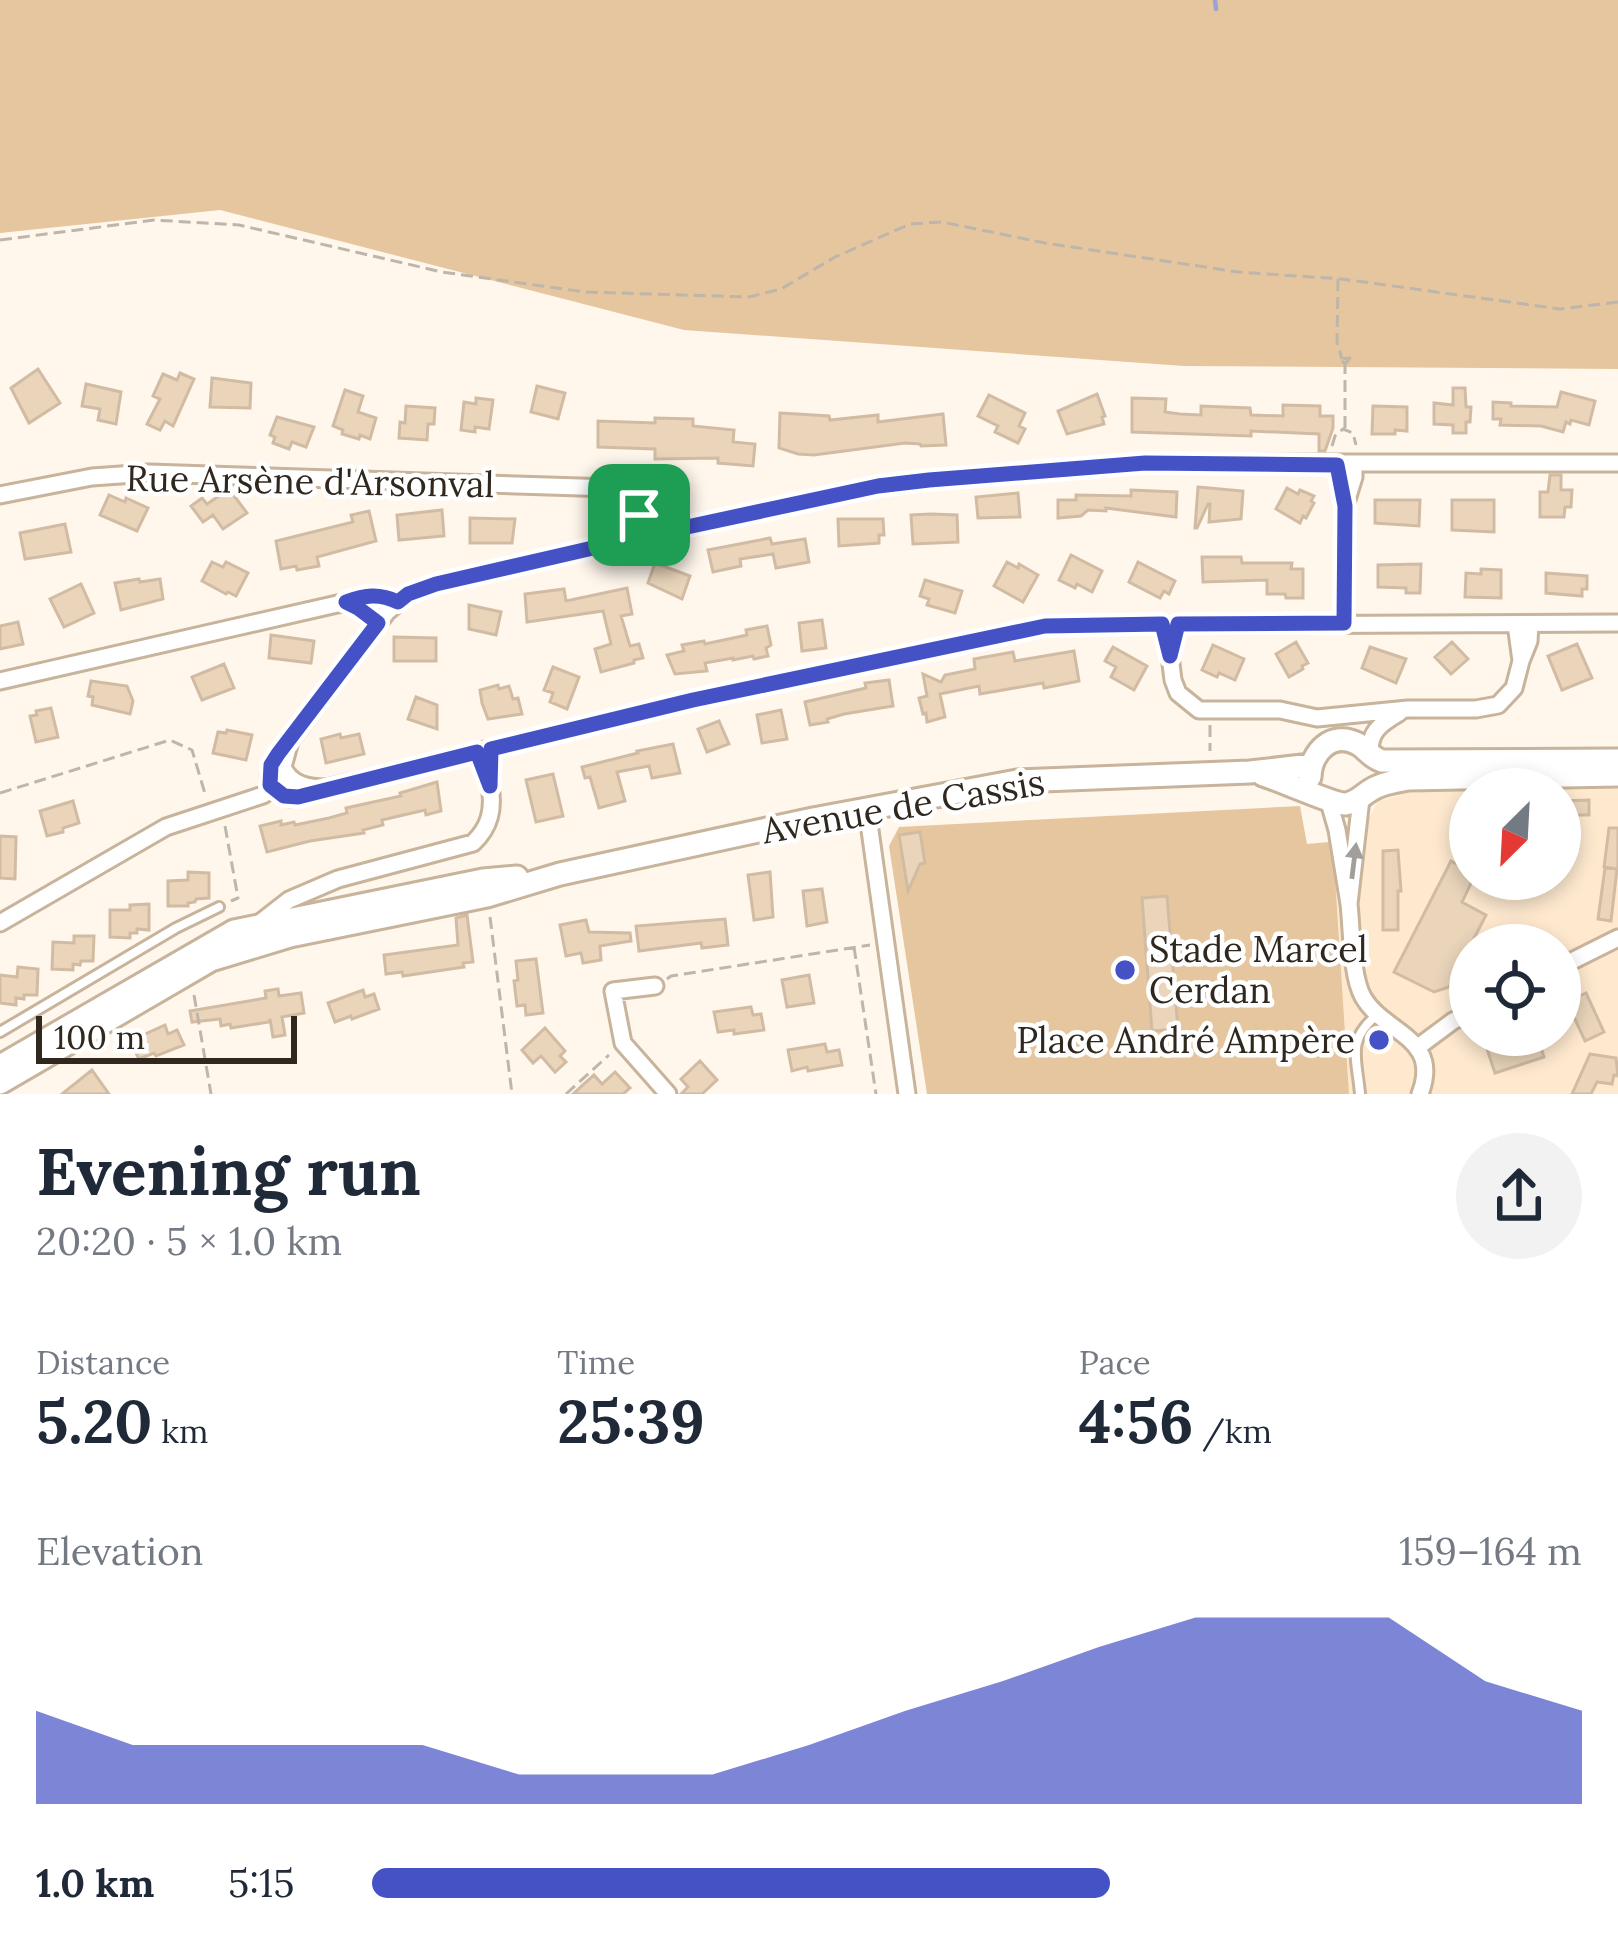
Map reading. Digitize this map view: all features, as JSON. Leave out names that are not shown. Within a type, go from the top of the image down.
[{"type":"main road","name":"Avenue de Cassis","points":[[0,1066],[234,931],[483,880],[560,874],[1017,781],[1250,772],[1316,756],[1338,740],[1370,748],[1382,761],[1410,763],[1618,760]]},
{"type":"main road","points":[[1365,795],[1374,775],[1370,748]]},
{"type":"main road","points":[[1316,756],[1310,775],[1324,798]]},
{"type":"main road","name":"Avenue de Cassis","points":[[1250,772],[1340,804],[1409,779],[1618,775]]},
{"type":"main road","name":"Avenue de Cassis","points":[[0,1083],[232,952],[290,936],[488,902],[560,874]]},
{"type":"street","points":[[1618,463],[1145,463],[929,480],[878,486],[436,584],[408,594],[378,623],[271,765],[269,778],[274,790],[289,797],[693,700],[1045,626],[1618,623]]},
{"type":"street","points":[[1344,623],[1345,506],[1354,477],[1346,465]]},
{"type":"street","name":"Rue Arsène d'Arsonval","points":[[0,495],[92,477],[148,473],[622,490]]},
{"type":"street","points":[[622,490],[665,513],[673,530]]},
{"type":"street","points":[[622,490],[634,505],[645,536]]},
{"type":"street","points":[[0,681],[366,595],[398,602]]},
{"type":"street","points":[[346,602],[378,623]]},
{"type":"street","points":[[1170,624],[1173,680],[1178,693],[1199,710],[1280,710],[1321,718],[1498,705],[1514,688],[1523,624]]},
{"type":"street","points":[[1370,748],[1382,724],[1408,709]]},
{"type":"street","points":[[1345,714],[1367,729],[1370,748]]},
{"type":"street","points":[[1316,756],[1321,718]]},
{"type":"street","points":[[290,741],[283,767],[289,778],[327,788]]},
{"type":"street","points":[[256,926],[289,900],[338,879],[472,843],[482,835],[493,802],[484,751]]},
{"type":"street","points":[[0,923],[166,827],[274,790],[289,778]]},
{"type":"street","points":[[1349,904],[1365,795]]},
{"type":"street","points":[[1324,798],[1337,830],[1358,982],[1378,1014],[1418,1047],[1425,1070],[1420,1094]]},
{"type":"street","points":[[867,809],[907,1094]]},
{"type":"street","points":[[290,936],[302,926],[313,889]]},
{"type":"street","points":[[1581,956],[1618,938]]},
{"type":"street","points":[[655,986],[614,991],[623,1043],[668,1094]]},
{"type":"street","points":[[1418,1047],[1449,1025]]},
{"type":"lane","points":[[0,1032],[219,907]]},
{"type":"lane","points":[[1360,1094],[1356,1040],[1362,1027],[1378,1014]]},
{"type":"path","points":[[0,240],[154,220],[239,225],[463,275],[585,292],[749,297],[781,289],[835,257],[910,224],[942,222],[1238,272],[1338,278],[1560,309],[1618,302]]},
{"type":"path","points":[[1338,278],[1337,342],[1344,361],[1345,429]]},
{"type":"path","points":[[1210,721],[1210,753]]},
{"type":"path","points":[[0,793],[170,740],[192,750],[208,804]]},
{"type":"path","points":[[219,907],[238,898],[224,819]]},
{"type":"path","points":[[488,902],[512,1094]]},
{"type":"path","points":[[671,976],[884,942]]},
{"type":"path","points":[[854,947],[875,1094]]},
{"type":"path","points":[[192,984],[211,1094]]},
{"type":"path","points":[[566,1094],[623,1043]]},
{"type":"shaded area","points":[[0,0],[1618,0],[1618,369],[1184,366],[684,330],[220,210],[0,233]]},
{"type":"shaded area","points":[[1618,783],[1618,1094],[1349,1094],[1333,846],[1367,842],[1368,820],[1377,802],[1405,793],[1449,790],[1449,900],[1581,900],[1581,784]]},
{"type":"shaded area","name":"Stade Marcel Cerdan","points":[[1300,806],[1307,844],[1329,842],[1333,846],[1349,1094],[927,1094],[889,846],[899,827]]},
{"type":"building","points":[[38,369],[60,403],[29,423],[11,388]]},
{"type":"building","points":[[180,373],[194,379],[173,426],[165,421],[160,430],[147,424],[160,399],[153,396],[163,374],[177,380]]},
{"type":"building","points":[[212,378],[251,383],[250,408],[210,407]]},
{"type":"building","points":[[86,384],[121,392],[116,424],[98,420],[100,409],[82,406]]},
{"type":"building","points":[[537,386],[565,393],[558,419],[531,412]]},
{"type":"building","points":[[1453,388],[1465,388],[1466,407],[1471,407],[1466,433],[1453,433],[1453,425],[1434,424],[1434,403],[1453,405]]},
{"type":"building","points":[[345,390],[363,396],[358,412],[376,418],[370,439],[342,434],[343,430],[333,426]]},
{"type":"building","points":[[1561,392],[1595,401],[1589,425],[1571,420],[1563,432],[1500,425],[1501,419],[1493,419],[1493,402],[1557,407]]},
{"type":"building","points":[[1097,394],[1104,424],[1067,434],[1058,411]]},
{"type":"building","points":[[989,395],[1025,413],[1019,426],[1025,429],[1018,443],[995,432],[998,426],[978,416]]},
{"type":"building","points":[[476,398],[493,400],[489,429],[461,430],[464,402],[476,404]]},
{"type":"building","points":[[1132,398],[1166,399],[1165,412],[1201,415],[1201,406],[1250,408],[1251,415],[1283,416],[1283,405],[1320,406],[1320,416],[1333,416],[1333,428],[1325,451],[1319,451],[1319,434],[1132,432]]},
{"type":"building","points":[[406,406],[435,408],[427,440],[399,438]]},
{"type":"building","points":[[1373,406],[1407,407],[1407,431],[1372,434]]},
{"type":"building","points":[[780,413],[829,416],[830,420],[878,415],[878,422],[943,414],[946,445],[905,443],[798,454],[779,448]]},
{"type":"building","points":[[277,417],[314,427],[306,447],[292,442],[289,449],[273,443],[275,437],[270,435]]},
{"type":"building","points":[[655,418],[693,419],[693,426],[734,430],[733,442],[755,444],[753,466],[718,463],[718,458],[655,459],[655,449],[598,447],[598,421],[655,423]]},
{"type":"building","points":[[1550,475],[1561,475],[1561,490],[1572,490],[1571,507],[1565,507],[1564,517],[1540,517],[1540,492],[1548,492]]},
{"type":"building","points":[[1198,487],[1243,491],[1241,519],[1209,522],[1208,504],[1195,528]]},
{"type":"building","points":[[1287,488],[1314,496],[1300,523],[1276,509]]},
{"type":"building","points":[[229,489],[247,513],[223,529],[213,515],[203,522],[191,506],[202,498],[207,504]]},
{"type":"building","points":[[1131,490],[1177,492],[1176,517],[1106,508],[1058,518],[1058,500],[1076,500],[1076,495],[1131,496]]},
{"type":"building","points":[[1018,493],[1020,517],[978,518],[976,497]]},
{"type":"building","points":[[109,495],[148,508],[137,531],[100,515]]},
{"type":"building","points":[[1375,500],[1420,500],[1419,526],[1375,523]]},
{"type":"building","points":[[1452,500],[1494,500],[1494,532],[1452,530]]},
{"type":"building","points":[[442,510],[444,536],[399,540],[397,515]]},
{"type":"building","points":[[369,511],[376,541],[317,557],[319,566],[281,569],[276,541],[353,522],[351,515]]},
{"type":"building","points":[[911,515],[957,515],[958,542],[913,544]]},
{"type":"building","points":[[470,518],[515,519],[512,543],[470,543]]},
{"type":"building","points":[[838,519],[883,519],[884,535],[879,535],[879,543],[839,546]]},
{"type":"building","points":[[65,524],[71,552],[25,559],[20,533]]},
{"type":"building","points":[[770,538],[772,544],[805,539],[809,562],[776,568],[773,554],[740,559],[741,566],[713,572],[708,550]]},
{"type":"building","points":[[1071,555],[1102,571],[1092,592],[1059,580]]},
{"type":"building","points":[[1202,557],[1292,563],[1291,569],[1303,569],[1303,598],[1267,594],[1267,580],[1203,582]]},
{"type":"building","points":[[212,562],[223,567],[226,562],[248,573],[236,596],[202,581]]},
{"type":"building","points":[[1007,562],[1038,575],[1023,602],[994,586]]},
{"type":"building","points":[[1138,562],[1175,581],[1169,594],[1164,591],[1160,598],[1129,582]]},
{"type":"building","points":[[655,563],[690,576],[682,599],[648,583]]},
{"type":"building","points":[[1421,564],[1420,593],[1378,587],[1378,565]]},
{"type":"building","points":[[1481,569],[1501,570],[1501,598],[1465,597],[1466,573],[1481,574]]},
{"type":"building","points":[[1546,573],[1587,576],[1587,589],[1582,589],[1582,596],[1546,593]]},
{"type":"building","points":[[160,579],[163,599],[121,610],[115,583]]},
{"type":"building","points":[[925,580],[962,591],[955,613],[927,605],[929,599],[920,596]]},
{"type":"building","points":[[81,584],[94,613],[64,627],[50,599]]},
{"type":"building","points":[[627,588],[632,614],[621,616],[630,646],[639,644],[643,658],[634,663],[601,672],[595,649],[611,644],[603,611],[527,622],[525,594],[564,589],[566,601]]},
{"type":"building","points":[[469,605],[501,612],[496,635],[469,629]]},
{"type":"building","points":[[822,620],[826,648],[802,651],[799,623]]},
{"type":"building","points":[[18,622],[23,644],[0,649],[0,626]]},
{"type":"building","points":[[767,626],[768,656],[705,663],[707,671],[675,674],[667,655],[684,651],[682,645],[747,635],[746,630]]},
{"type":"building","points":[[271,635],[314,641],[311,663],[269,658]]},
{"type":"building","points":[[394,637],[436,638],[436,661],[394,661]]},
{"type":"building","points":[[1296,642],[1308,663],[1289,677],[1276,654]]},
{"type":"building","points":[[1452,642],[1468,659],[1451,674],[1435,657]]},
{"type":"building","points":[[1577,644],[1592,678],[1562,690],[1548,656]]},
{"type":"building","points":[[1213,645],[1244,659],[1235,680],[1202,670]]},
{"type":"building","points":[[1113,647],[1147,666],[1134,690],[1111,677],[1116,667],[1105,661]]},
{"type":"building","points":[[1370,647],[1406,659],[1396,683],[1362,668]]},
{"type":"building","points":[[1074,651],[1079,681],[980,694],[979,686],[940,694],[945,717],[927,722],[923,714],[919,698],[927,696],[923,674],[941,682],[945,675],[975,669],[974,659],[1013,652],[1015,661]]},
{"type":"building","points":[[224,664],[234,688],[202,700],[192,677]]},
{"type":"building","points":[[553,667],[579,677],[567,709],[550,702],[553,693],[544,690]]},
{"type":"building","points":[[889,680],[893,706],[810,725],[805,702]]},
{"type":"building","points":[[91,681],[127,686],[133,701],[130,714],[92,705],[93,697],[88,696]]},
{"type":"building","points":[[498,685],[499,689],[509,686],[522,714],[488,719],[480,690]]},
{"type":"building","points":[[416,697],[437,705],[437,729],[408,719]]},
{"type":"building","points":[[51,708],[58,737],[36,742],[30,716]]},
{"type":"building","points":[[781,710],[787,739],[762,743],[757,715]]},
{"type":"building","points":[[719,721],[729,744],[707,752],[698,729]]},
{"type":"building","points":[[218,732],[252,735],[246,760],[213,753]]},
{"type":"building","points":[[340,734],[341,738],[359,734],[364,754],[326,763],[321,739]]},
{"type":"building","points":[[673,744],[680,773],[652,778],[649,766],[617,772],[625,801],[599,808],[582,767]]},
{"type":"building","points":[[553,774],[563,816],[536,822],[526,780]]},
{"type":"building","points":[[437,782],[441,811],[382,820],[383,825],[364,833],[267,852],[260,826],[329,818],[347,813],[346,808]]},
{"type":"building","points":[[1581,800],[1589,800],[1589,815],[1581,815]]},
{"type":"building","points":[[73,801],[79,823],[47,836],[40,811]]},
{"type":"building","points":[[1609,828],[1618,828],[1618,869],[1604,867]]},
{"type":"building","points":[[920,832],[925,863],[920,864],[908,891],[899,835]]},
{"type":"building","points":[[0,836],[16,837],[15,879],[0,878]]},
{"type":"building","points":[[1398,850],[1398,930],[1383,930],[1383,851]]},
{"type":"building","points":[[1449,865],[1449,900],[1463,900],[1486,915],[1481,924],[1449,924],[1449,987],[1434,992],[1394,972]]},
{"type":"building","points":[[1605,868],[1617,869],[1611,921],[1598,919]]},
{"type":"building","points":[[188,872],[209,873],[209,898],[196,899],[188,906],[168,906],[168,881],[188,880]]},
{"type":"building","points":[[770,872],[773,917],[754,920],[748,875]]},
{"type":"building","points":[[822,889],[827,922],[807,926],[803,891]]},
{"type":"building","points":[[1167,896],[1178,1029],[1152,1031],[1142,898]]},
{"type":"building","points":[[149,904],[149,930],[137,929],[130,938],[110,937],[110,910]]},
{"type":"building","points":[[467,915],[473,962],[403,976],[402,972],[386,974],[384,955],[458,945],[456,918]]},
{"type":"building","points":[[725,919],[728,945],[702,948],[701,943],[639,951],[636,926]]},
{"type":"building","points":[[586,920],[589,932],[630,933],[631,941],[600,946],[601,960],[583,963],[581,953],[566,956],[560,925]]},
{"type":"building","points":[[74,936],[94,936],[93,961],[73,964],[73,970],[52,969],[53,942],[74,943]]},
{"type":"building","points":[[536,959],[543,1013],[526,1015],[525,1005],[517,1006],[516,961]]},
{"type":"building","points":[[18,967],[38,969],[37,995],[16,998],[16,1005],[0,1003],[0,975],[17,977]]},
{"type":"building","points":[[809,975],[814,1003],[787,1007],[782,980]]},
{"type":"building","points":[[278,989],[279,996],[301,993],[304,1013],[282,1017],[285,1035],[273,1037],[270,1019],[231,1028],[230,1024],[221,1026],[220,1019],[192,1022],[190,1011],[266,998],[265,991]]},
{"type":"building","points":[[363,990],[365,997],[374,994],[379,1009],[335,1022],[328,1003]]},
{"type":"building","points":[[1586,993],[1604,1032],[1585,1041],[1581,1032],[1581,995]]},
{"type":"building","points":[[751,1007],[753,1015],[761,1014],[764,1030],[718,1032],[714,1012]]},
{"type":"building","points":[[165,1025],[168,1034],[177,1030],[184,1045],[139,1059],[130,1041]]},
{"type":"building","points":[[545,1028],[565,1051],[560,1056],[566,1062],[555,1072],[541,1056],[533,1063],[522,1050]]},
{"type":"building","points":[[825,1044],[827,1052],[839,1050],[842,1065],[792,1071],[788,1050]]},
{"type":"building","points":[[1590,1054],[1616,1058],[1618,1076],[1614,1075],[1612,1084],[1597,1082],[1591,1094],[1572,1094]]},
{"type":"building","points":[[1489,1056],[1544,1056],[1544,1057],[1495,1073]]},
{"type":"building","points":[[700,1061],[717,1080],[702,1094],[681,1094],[688,1087],[681,1079]]},
{"type":"building","points":[[92,1070],[109,1094],[62,1094]]},
{"type":"building","points":[[615,1072],[630,1088],[623,1094],[573,1094],[594,1075],[602,1084]]},
{"type":"waterway","points":[[1215,0],[1216,9]]},
{"type":"place","name":"Stade Marcel Cerdan","points":[[1125,970]]},
{"type":"place","name":"Place André Ampère","points":[[1379,1040]]},
{"type":"route","points":[[1145,463],[1337,465],[1345,506],[1344,623],[1178,624],[1170,656],[1162,624],[1045,626],[693,700],[491,749],[490,786],[477,752],[298,797],[284,796],[270,785],[271,765],[278,754],[378,623],[346,602],[366,595],[398,602],[436,584],[645,536],[639,515],[622,490],[665,513],[673,530],[878,486],[929,480],[1145,463]]}]
